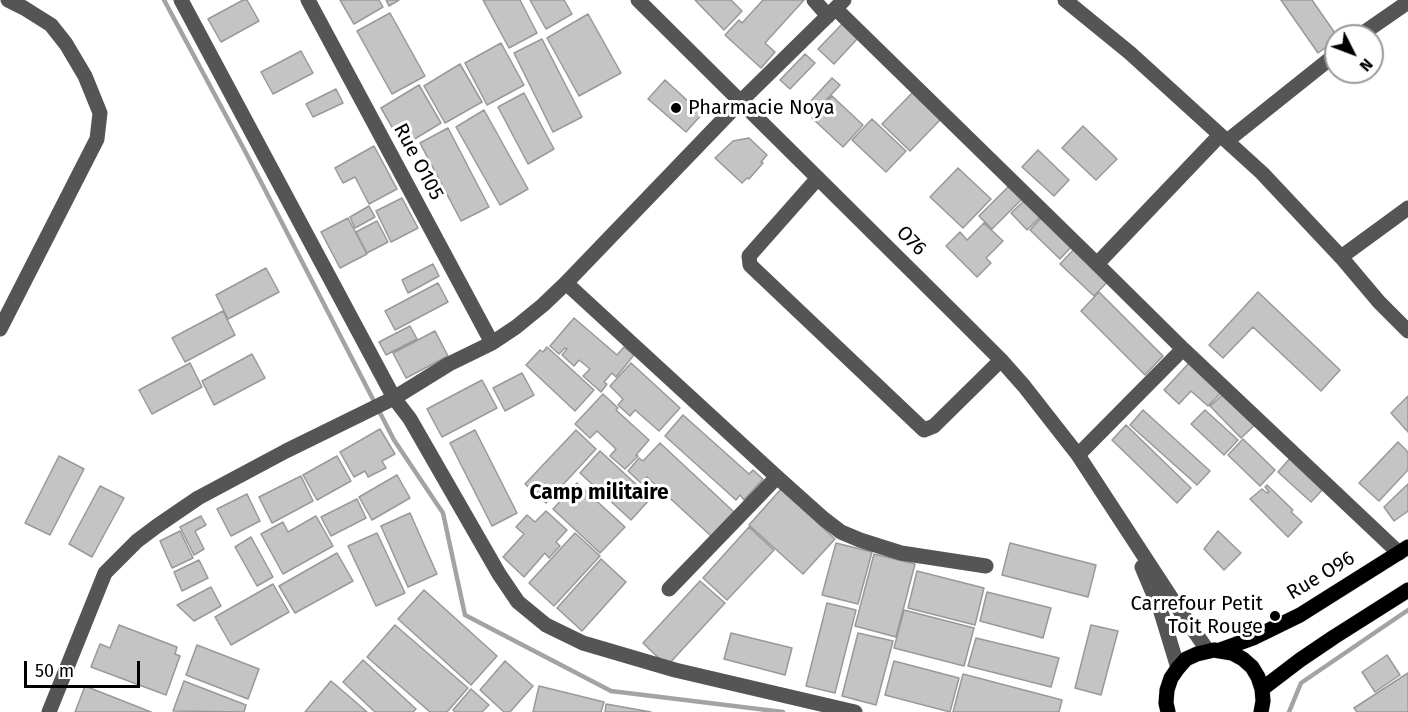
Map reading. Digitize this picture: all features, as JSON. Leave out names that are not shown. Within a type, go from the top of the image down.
[{"type":"main road","name":"Rue O96","points":[[1178,668],[1186,659],[1197,654],[1253,638],[1300,615],[1403,550]]},
{"type":"main road","points":[[1262,688],[1317,648],[1408,590]]},
{"type":"main road","points":[[1214,650],[1232,653],[1252,667],[1262,688],[1261,712]]},
{"type":"main road","points":[[1164,709],[1171,678],[1178,668]]},
{"type":"street","points":[[0,329],[97,140],[99,113],[85,76],[66,44],[51,25],[8,0]]},
{"type":"street","points":[[181,0],[394,398],[410,419],[498,574],[518,602],[546,625],[583,642],[675,670],[855,712]]},
{"type":"street","name":"Rue O105","points":[[308,0],[492,343]]},
{"type":"street","name":"O76","points":[[638,0],[1001,360],[1078,455],[1129,534]]},
{"type":"street","points":[[814,0],[836,8],[1183,349],[1403,550]]},
{"type":"street","points":[[1070,1],[1262,173],[1408,331]]},
{"type":"street","points":[[1376,24],[1408,2]]},
{"type":"street","points":[[49,712],[101,581],[119,558],[157,526],[198,498],[286,451],[394,398],[516,327],[566,283],[741,101],[836,8]]},
{"type":"street","points":[[1097,264],[1223,138],[1324,63]]},
{"type":"street","points":[[818,178],[749,256],[750,265],[924,430],[934,426],[1001,360]]},
{"type":"street","points":[[1341,257],[1408,208]]},
{"type":"street","points":[[566,283],[777,477],[841,532],[901,553],[986,566]]},
{"type":"street","points":[[1078,455],[1183,349]]},
{"type":"street","points":[[669,589],[777,477]]},
{"type":"street","points":[[1129,534],[1176,606],[1214,650]]},
{"type":"street","points":[[1129,534],[1161,612],[1178,668]]},
{"type":"building","points":[[247,0],[259,21],[221,42],[208,19]]},
{"type":"building","points":[[340,0],[379,0],[383,7],[354,24]]},
{"type":"building","points":[[386,0],[399,0],[389,6]]},
{"type":"building","points":[[483,0],[520,0],[537,33],[509,48]]},
{"type":"building","points":[[530,0],[564,0],[572,14],[546,29]]},
{"type":"building","points":[[695,0],[731,0],[742,11],[724,30]]},
{"type":"building","points":[[763,0],[804,0],[765,43],[775,52],[761,68],[725,35],[739,20],[742,23]]},
{"type":"building","points":[[1281,0],[1312,0],[1329,24],[1324,24],[1324,49],[1318,53]]},
{"type":"building","points":[[390,13],[425,76],[392,94],[357,31]]},
{"type":"building","points":[[588,14],[621,73],[579,96],[547,38]]},
{"type":"building","points":[[843,23],[858,38],[834,64],[818,49]]},
{"type":"building","points":[[542,39],[582,117],[553,132],[514,53]]},
{"type":"building","points":[[501,43],[524,85],[487,105],[465,63]]},
{"type":"building","points":[[301,51],[313,73],[273,94],[261,72]]},
{"type":"building","points":[[805,54],[815,63],[790,89],[780,80]]},
{"type":"building","points":[[460,64],[482,102],[445,123],[424,86]]},
{"type":"building","points":[[832,78],[840,85],[817,110],[809,103]]},
{"type":"building","points":[[665,80],[702,114],[686,132],[648,99]]},
{"type":"building","points":[[419,85],[441,123],[403,146],[381,108]]},
{"type":"building","points":[[336,89],[343,103],[313,117],[306,104]]},
{"type":"building","points":[[913,92],[941,119],[910,151],[882,124]]},
{"type":"building","points":[[524,93],[554,149],[528,164],[498,107]]},
{"type":"building","points":[[832,96],[863,125],[843,147],[812,118]]},
{"type":"building","points":[[484,110],[528,189],[500,205],[456,127]]},
{"type":"building","points":[[872,119],[906,151],[886,172],[852,140]]},
{"type":"building","points":[[1083,126],[1117,159],[1096,180],[1062,148]]},
{"type":"building","points":[[448,128],[489,207],[461,221],[420,143]]},
{"type":"building","points":[[749,138],[767,155],[749,179],[747,178],[742,183],[715,158],[733,141]]},
{"type":"building","points":[[374,146],[397,189],[369,204],[355,177],[343,183],[335,168]]},
{"type":"building","points":[[1038,150],[1069,180],[1054,196],[1022,167]]},
{"type":"building","points":[[958,168],[991,199],[963,228],[930,197]]},
{"type":"building","points":[[1009,186],[1022,199],[992,229],[979,216]]},
{"type":"building","points":[[402,198],[418,228],[391,242],[376,211]]},
{"type":"building","points":[[1027,198],[1043,214],[1027,230],[1011,213]]},
{"type":"building","points":[[369,206],[375,217],[355,228],[350,217]]},
{"type":"building","points":[[1044,215],[1074,244],[1060,259],[1030,230]]},
{"type":"building","points":[[348,218],[367,254],[340,268],[321,232]]},
{"type":"building","points":[[377,221],[388,242],[367,253],[356,232]]},
{"type":"building","points":[[984,223],[1003,241],[986,258],[991,263],[977,277],[946,246],[960,232],[967,240]]},
{"type":"building","points":[[1077,246],[1111,278],[1094,296],[1060,264]]},
{"type":"building","points":[[433,264],[439,276],[408,293],[402,280]]},
{"type":"building","points":[[266,268],[279,292],[228,319],[216,295]]},
{"type":"building","points":[[438,283],[448,302],[395,330],[385,311]]},
{"type":"building","points":[[1099,292],[1163,356],[1145,375],[1081,311]]},
{"type":"building","points":[[1258,292],[1340,370],[1321,391],[1253,327],[1223,358],[1209,345]]},
{"type":"building","points":[[223,311],[235,335],[185,362],[172,338]]},
{"type":"building","points":[[574,318],[617,355],[624,347],[634,355],[616,377],[612,373],[604,382],[607,384],[601,392],[583,376],[590,369],[579,360],[574,366],[562,355],[567,349],[565,348],[559,354],[550,346]]},
{"type":"building","points":[[410,326],[417,339],[386,355],[379,342]]},
{"type":"building","points":[[435,331],[448,356],[406,378],[393,353]]},
{"type":"building","points":[[547,347],[594,390],[575,411],[526,365],[540,350],[543,352]]},
{"type":"building","points":[[252,354],[265,378],[214,405],[202,381]]},
{"type":"building","points":[[190,363],[202,387],[152,414],[139,390]]},
{"type":"building","points":[[631,363],[680,408],[659,431],[635,410],[630,416],[618,405],[623,399],[610,386]]},
{"type":"building","points":[[1189,363],[1221,393],[1208,406],[1191,391],[1179,404],[1164,390]]},
{"type":"building","points":[[522,373],[534,395],[505,411],[493,388]]},
{"type":"building","points":[[482,380],[497,408],[442,437],[427,409]]},
{"type":"building","points":[[1227,391],[1257,423],[1241,438],[1210,406]]},
{"type":"building","points":[[603,394],[618,408],[616,410],[649,440],[625,469],[610,456],[616,449],[597,431],[590,438],[575,424]]},
{"type":"building","points":[[1408,396],[1408,432],[1391,413]]},
{"type":"building","points":[[1143,410],[1210,471],[1197,485],[1130,425]]},
{"type":"building","points":[[1205,410],[1238,440],[1224,455],[1191,424]]},
{"type":"building","points":[[683,415],[749,474],[753,470],[763,479],[744,500],[740,495],[736,500],[665,436]]},
{"type":"building","points":[[1126,425],[1191,488],[1177,503],[1112,440]]},
{"type":"building","points":[[380,429],[395,454],[382,461],[386,468],[368,477],[365,471],[354,477],[340,452]]},
{"type":"building","points":[[475,430],[517,513],[492,526],[450,443]]},
{"type":"building","points":[[576,430],[596,449],[546,503],[525,484]]},
{"type":"building","points":[[1243,439],[1275,470],[1260,486],[1228,455]]},
{"type":"building","points":[[1398,442],[1408,452],[1408,470],[1379,501],[1359,483]]},
{"type":"building","points":[[660,443],[734,512],[711,536],[647,477],[641,483],[628,471],[639,458],[643,461]]},
{"type":"building","points":[[600,451],[651,498],[631,520],[580,473]]},
{"type":"building","points":[[59,456],[84,469],[50,535],[25,523]]},
{"type":"building","points":[[337,456],[351,481],[317,500],[303,475]]},
{"type":"building","points":[[1291,457],[1324,488],[1311,502],[1278,472]]},
{"type":"building","points":[[397,475],[410,498],[372,520],[359,497]]},
{"type":"building","points":[[301,476],[313,501],[272,523],[259,497]]},
{"type":"building","points":[[577,483],[625,527],[600,553],[553,509]]},
{"type":"building","points":[[1408,484],[1408,511],[1394,521],[1384,507]]},
{"type":"building","points":[[1267,485],[1302,522],[1288,537],[1250,499],[1262,489],[1269,492],[1265,487]]},
{"type":"building","points":[[100,486],[124,498],[92,557],[69,544]]},
{"type":"building","points":[[781,489],[835,539],[803,574],[749,525]]},
{"type":"building","points":[[247,494],[260,521],[231,536],[217,509]]},
{"type":"building","points":[[357,499],[366,518],[331,536],[321,517]]},
{"type":"building","points":[[546,511],[567,530],[556,542],[560,546],[549,558],[545,553],[524,577],[503,557],[524,534],[516,527],[527,515],[535,522]]},
{"type":"building","points":[[410,513],[437,574],[408,587],[381,526]]},
{"type":"building","points":[[201,516],[206,525],[195,531],[204,549],[194,555],[180,527]]},
{"type":"building","points":[[316,516],[333,546],[283,574],[261,534],[283,522],[288,532]]},
{"type":"building","points":[[749,527],[774,550],[727,600],[703,578]]},
{"type":"building","points":[[180,531],[193,558],[172,568],[160,541]]},
{"type":"building","points":[[1218,531],[1241,553],[1224,570],[1204,549]]},
{"type":"building","points":[[377,533],[405,593],[376,606],[348,546]]},
{"type":"building","points":[[575,533],[600,556],[554,606],[529,583]]},
{"type":"building","points":[[251,537],[273,577],[257,586],[235,547]]},
{"type":"building","points":[[836,543],[872,552],[858,604],[822,595]]},
{"type":"building","points":[[1010,543],[1096,565],[1088,597],[1002,575]]},
{"type":"building","points":[[337,553],[353,581],[295,613],[279,586]]},
{"type":"building","points":[[874,554],[915,564],[896,637],[855,626]]},
{"type":"building","points":[[601,559],[626,582],[582,631],[557,608]]},
{"type":"building","points":[[199,560],[208,578],[182,591],[174,572]]},
{"type":"building","points":[[917,571],[984,588],[975,625],[908,608]]},
{"type":"building","points":[[700,581],[725,603],[667,666],[643,643]]},
{"type":"building","points":[[273,584],[289,612],[231,645],[215,617]]},
{"type":"building","points":[[211,587],[221,606],[194,621],[177,605]]},
{"type":"building","points":[[424,590],[497,656],[471,685],[398,619]]},
{"type":"building","points":[[987,592],[1051,608],[1043,638],[980,621]]},
{"type":"building","points":[[827,603],[856,610],[835,693],[806,686]]},
{"type":"building","points":[[904,610],[974,628],[964,666],[894,648]]},
{"type":"building","points":[[119,625],[177,647],[175,654],[180,656],[166,695],[91,667],[100,644],[110,648]]},
{"type":"building","points":[[395,625],[468,688],[447,712],[430,712],[367,657]]},
{"type":"building","points":[[1091,625],[1118,631],[1101,695],[1075,688]]},
{"type":"building","points":[[731,633],[792,648],[785,675],[724,659]]},
{"type":"building","points":[[858,633],[893,641],[876,705],[842,696]]},
{"type":"building","points":[[976,638],[1059,658],[1051,687],[968,666]]},
{"type":"building","points":[[197,645],[259,669],[248,699],[186,675]]},
{"type":"building","points":[[1387,655],[1400,675],[1375,692],[1362,672]]},
{"type":"building","points":[[363,660],[416,709],[413,712],[375,712],[343,682]]},
{"type":"building","points":[[505,661],[533,686],[510,712],[504,712],[480,690]]},
{"type":"building","points":[[894,661],[959,678],[950,712],[885,695]]},
{"type":"building","points":[[1408,673],[1408,712],[1357,712],[1354,708]]},
{"type":"building","points":[[963,674],[1062,700],[1059,712],[953,712]]},
{"type":"building","points":[[184,681],[246,705],[244,712],[173,711]]},
{"type":"building","points":[[331,681],[351,698],[367,712],[305,712]]},
{"type":"building","points":[[85,686],[151,712],[75,712]]},
{"type":"building","points":[[539,686],[604,702],[601,712],[533,712]]},
{"type":"building","points":[[471,689],[489,705],[482,712],[455,712],[453,710]]},
{"type":"building","points":[[606,704],[651,712],[605,712]]},
{"type":"waterway","points":[[164,0],[394,440],[443,513],[465,615],[611,691],[783,712]]},
{"type":"waterway","points":[[1289,712],[1301,683],[1408,610]]},
{"type":"place","name":"Pharmacie Noya","points":[[676,108]]},
{"type":"place","name":"Carrefour Petit Toit Rouge","points":[[1275,616]]},
{"type":"district","name":"Camp militaire","points":[[599,493]]}]
